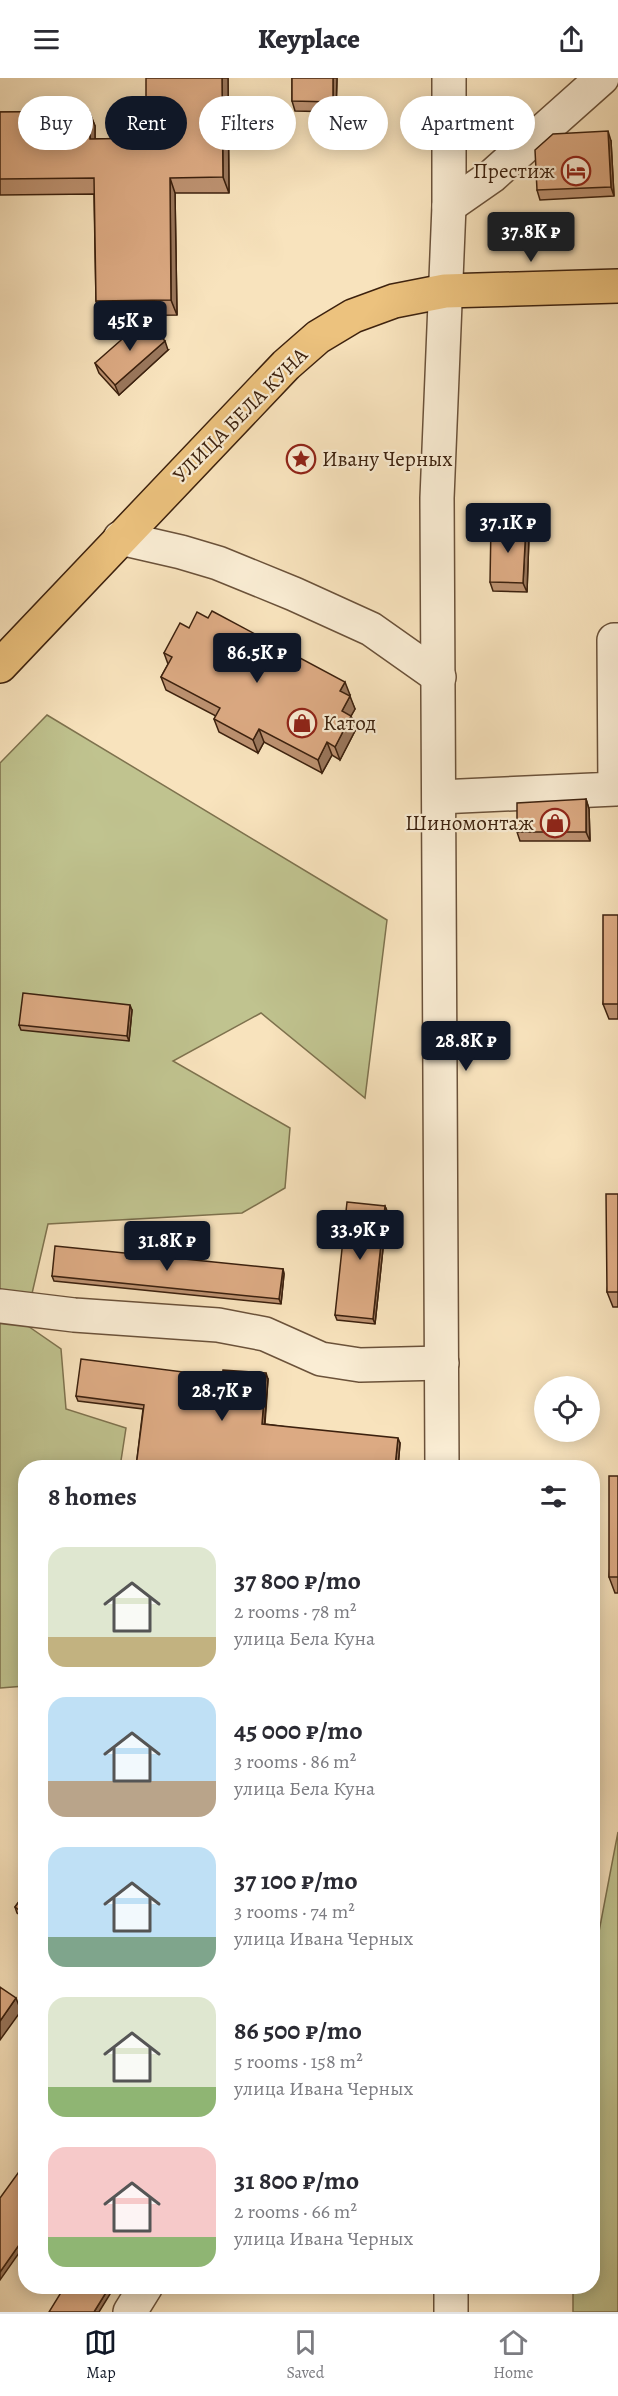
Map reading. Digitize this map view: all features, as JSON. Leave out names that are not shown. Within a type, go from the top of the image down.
[{"type":"main road","name":"УЛИЦА БЕЛА КУНА","points":[[0,666],[286,365],[318,337],[353,316],[394,301],[445,291],[618,286]]},
{"type":"street","points":[[442,1460],[437,498],[449,206],[449,78]]},
{"type":"street","points":[[449,206],[492,176],[602,78]]},
{"type":"street","points":[[120,538],[218,563],[294,594],[371,628],[439,677]]},
{"type":"street","points":[[439,797],[615,789],[614,640],[618,640]]},
{"type":"street","points":[[0,1306],[74,1315],[218,1325],[266,1334],[321,1359],[360,1365],[442,1364]]},
{"type":"street","points":[[130,2312],[141,2294]]},
{"type":"street","points":[[451,2294],[451,2312]]},
{"type":"green space","points":[[47,715],[387,920],[365,1098],[261,1013],[173,1061],[290,1128],[285,1188],[242,1213],[48,1224],[25,1324],[61,1349],[66,1409],[126,1428],[121,1460],[18,1460],[18,1687],[0,1688],[0,763]]},
{"type":"green space","points":[[618,1832],[618,2312],[573,2312],[573,2294],[600,2294],[600,1926]]},
{"type":"building","points":[[146,78],[222,78],[222,96],[199,96],[199,150],[223,150],[223,177],[170,178],[171,300],[96,301],[94,178],[0,179],[0,112],[18,112],[18,150],[93,150],[93,139],[105,139],[105,150],[187,150],[187,96],[146,96]]},
{"type":"building","points":[[292,78],[333,78],[333,96],[308,96],[308,101],[296,101],[296,96],[292,96]]},
{"type":"building","name":"Престиж","points":[[608,131],[611,187],[537,190],[535,150],[553,134]]},
{"type":"building","points":[[145,319],[165,341],[115,385],[95,363]]},
{"type":"building","points":[[491,525],[526,526],[523,583],[490,582]]},
{"type":"building","points":[[212,611],[345,682],[340,691],[350,696],[342,711],[351,716],[335,747],[327,742],[318,760],[259,729],[253,740],[214,719],[220,708],[161,677],[172,657],[164,653],[180,623],[189,628],[197,612],[208,618]]},
{"type":"building","name":"Шиномонтаж","points":[[586,799],[586,832],[517,832],[517,803]]},
{"type":"building","points":[[603,915],[618,915],[618,1004],[603,1004]]},
{"type":"building","points":[[23,993],[130,1005],[127,1036],[19,1025]]},
{"type":"building","points":[[606,1194],[618,1194],[618,1292],[607,1292]]},
{"type":"building","points":[[347,1202],[385,1206],[373,1319],[335,1315]]},
{"type":"building","points":[[55,1246],[283,1269],[279,1299],[52,1276]]},
{"type":"building","points":[[81,1359],[222,1377],[223,1370],[266,1373],[262,1424],[398,1438],[396,1460],[137,1460],[144,1405],[76,1396]]},
{"type":"building","points":[[609,1476],[618,1476],[618,1577],[609,1577]]},
{"type":"building","points":[[0,1987],[16,1998],[0,2021]]},
{"type":"building","points":[[18,2173],[18,2246],[0,2272],[0,2198]]},
{"type":"building","points":[[60,2294],[105,2294],[94,2312],[49,2312]]},
{"type":"place","name":"Престиж","points":[[576,171]]},
{"type":"place","name":"Ивану Черных","points":[[301,459]]},
{"type":"place","name":"Катод","points":[[302,723]]},
{"type":"place","name":"Шиномонтаж","points":[[555,823]]}]
